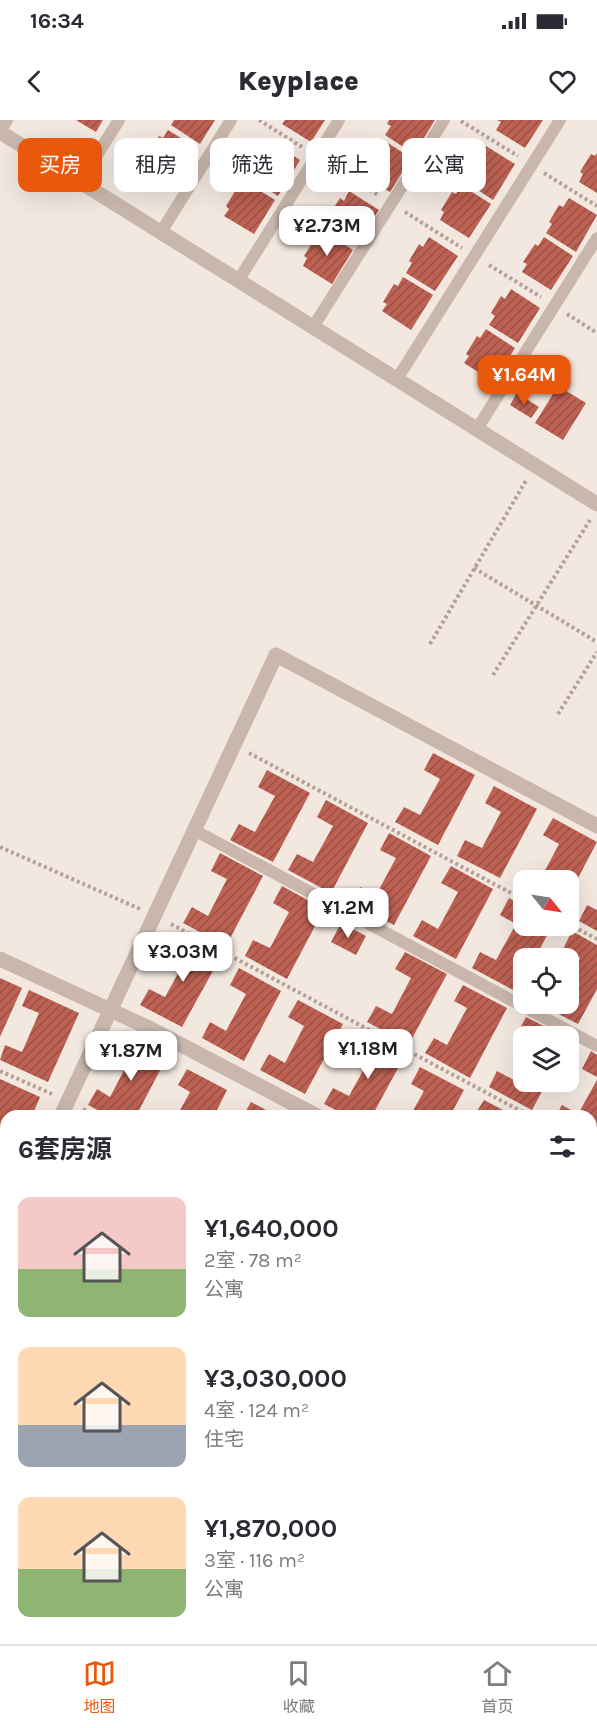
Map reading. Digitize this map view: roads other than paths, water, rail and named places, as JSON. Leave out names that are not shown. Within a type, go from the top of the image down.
[{"type":"street","points":[[0,131],[18,142]]},
{"type":"street","points":[[96,192],[597,504]]},
{"type":"street","points":[[64,1110],[276,655],[597,826]]},
{"type":"street","points":[[0,959],[147,1027],[306,1110]]},
{"type":"lane","points":[[0,131],[7,120]]},
{"type":"lane","points":[[102,147],[119,120]]},
{"type":"lane","points":[[161,232],[231,120]]},
{"type":"lane","points":[[238,281],[339,120]]},
{"type":"lane","points":[[313,327],[444,120]]},
{"type":"lane","points":[[397,379],[560,120]]},
{"type":"lane","points":[[477,429],[597,238]]},
{"type":"lane","points":[[194,830],[597,1046]]}]
